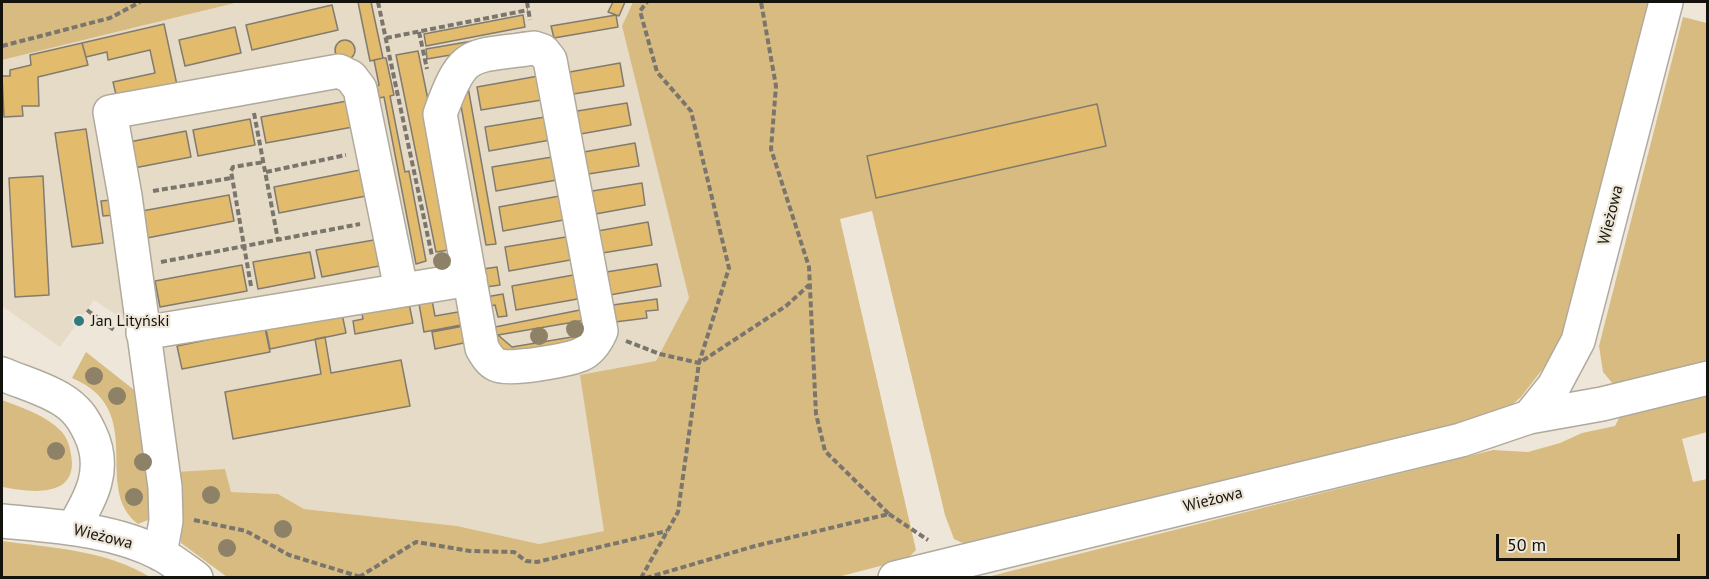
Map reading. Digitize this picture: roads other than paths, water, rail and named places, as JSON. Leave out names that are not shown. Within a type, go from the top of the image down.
[{"type":"lane","name":"Wieżowa","points":[[1529,417],[1554,386],[1578,341],[1666,2]]},
{"type":"lane","points":[[534,48],[543,51],[550,60],[601,331],[596,342],[581,354],[515,366],[498,366],[488,358],[482,348],[470,279],[440,114],[453,76],[469,58],[534,48]]},
{"type":"lane","points":[[160,554],[166,509],[165,487],[125,196],[110,112],[339,71],[351,77],[360,89],[401,289]]},
{"type":"lane","points":[[143,333],[470,279]]},
{"type":"lane","points":[[2,374],[61,399],[81,414],[95,443],[99,459],[98,474],[88,503],[73,528]]},
{"type":"lane","name":"Wieżowa","points":[[895,578],[1461,440],[1529,417],[1602,404],[1707,378]]},
{"type":"lane","name":"Wieżowa","points":[[2,521],[73,528],[121,539],[160,554],[196,578]]},
{"type":"place","name":"Jan Lityński","points":[[79,321]]}]
